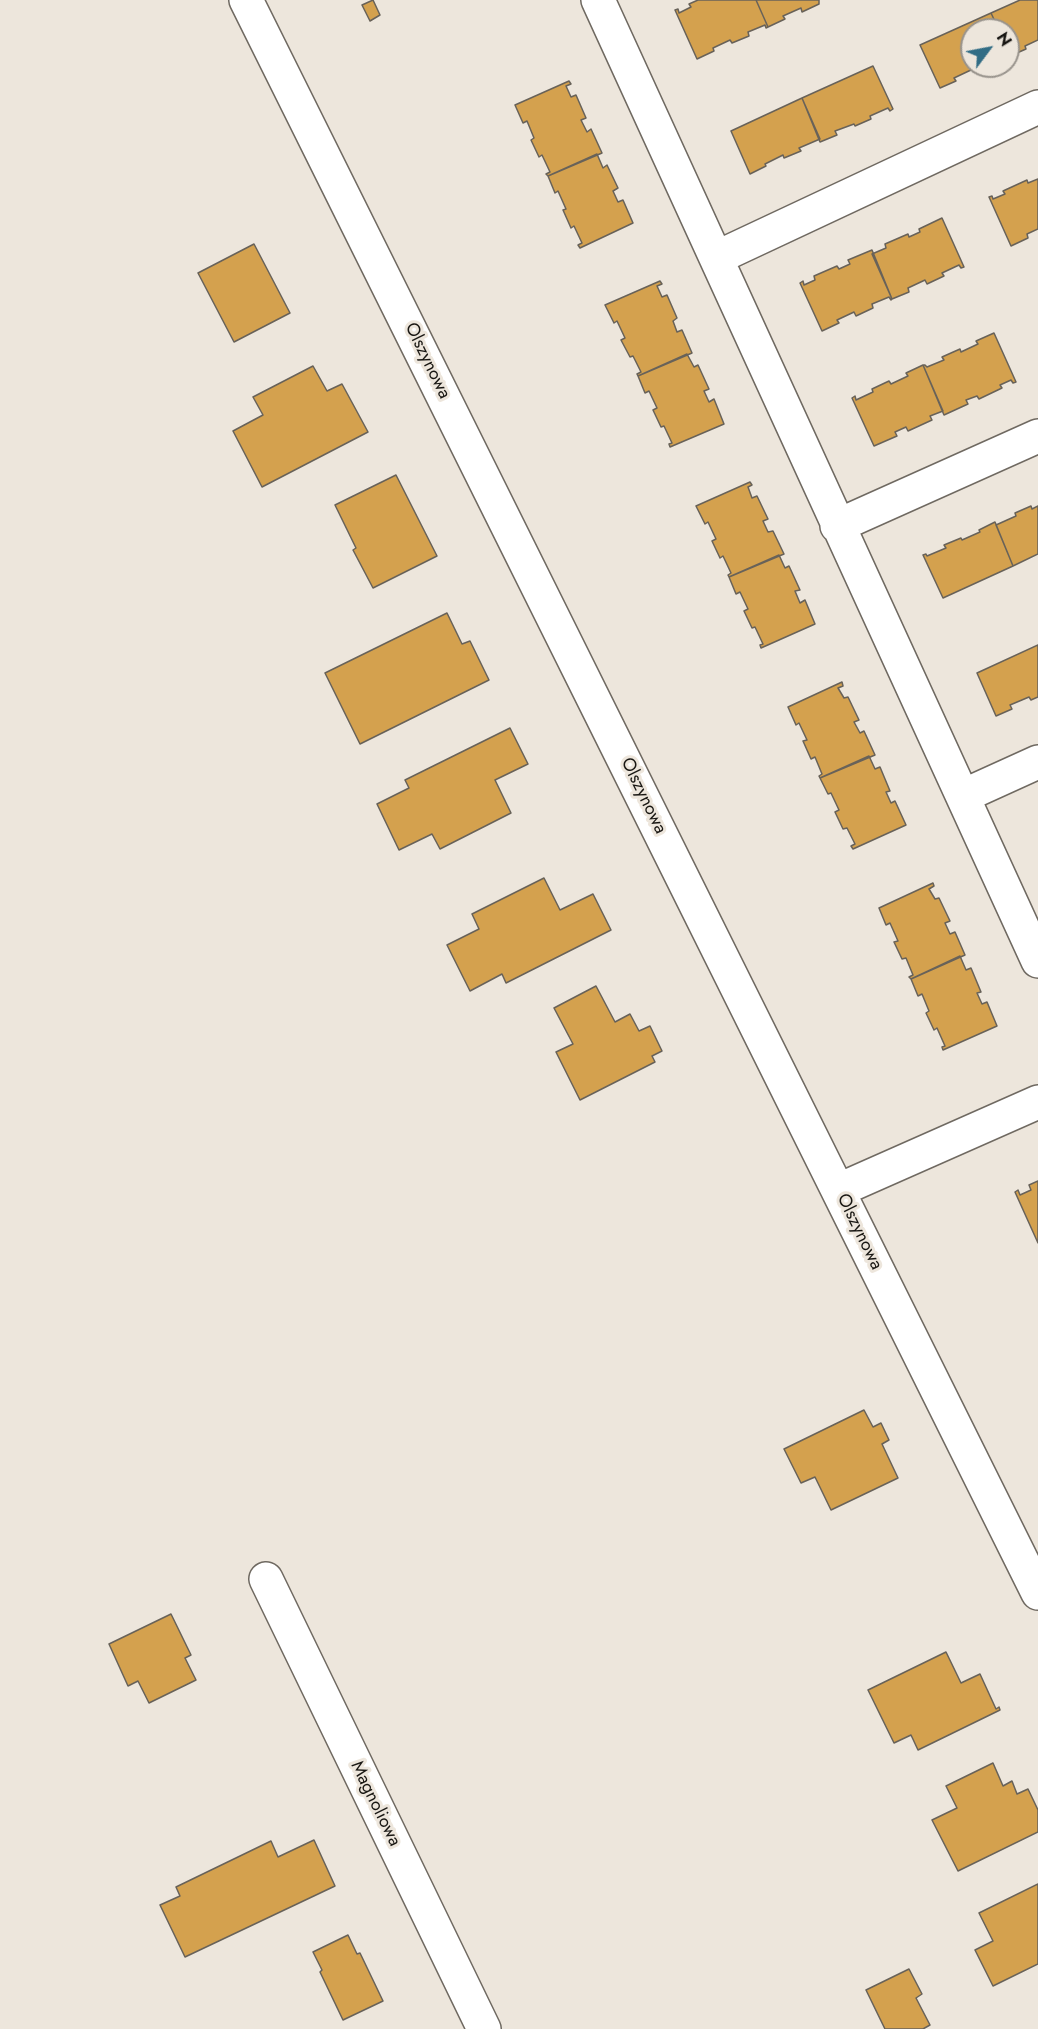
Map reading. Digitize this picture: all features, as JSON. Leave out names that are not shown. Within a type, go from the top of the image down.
[{"type":"street","name":"Olszynowa","points":[[246,0],[1038,1593]]},
{"type":"street","points":[[598,0],[1038,961]]},
{"type":"street","points":[[716,258],[1038,108]]},
{"type":"street","points":[[837,526],[1038,436]]},
{"type":"street","points":[[963,796],[1038,762]]},
{"type":"street","points":[[838,1190],[1038,1102]]},
{"type":"street","name":"Magnoliowa","points":[[266,1579],[483,2029]]},
{"type":"building","points":[[373,0],[380,15],[370,21],[362,5]]},
{"type":"building","points":[[698,0],[756,0],[768,27],[766,28],[765,25],[748,32],[749,36],[732,43],[730,40],[697,59],[675,10],[678,9],[679,13],[691,7],[689,4]]},
{"type":"building","points":[[756,0],[819,0],[819,4],[802,12],[801,8],[783,16],[785,19],[768,27]]},
{"type":"building","points":[[1020,0],[1038,0],[1038,40],[1025,46],[1026,49],[1020,52],[1020,18],[993,18],[991,13]]},
{"type":"building","points":[[991,13],[993,18],[980,18]]},
{"type":"building","points":[[960,27],[960,75],[954,78],[956,81],[940,88],[920,45]]},
{"type":"building","points":[[873,66],[893,109],[890,111],[888,108],[855,126],[854,124],[835,131],[837,135],[820,142],[802,98]]},
{"type":"building","points":[[569,81],[571,84],[566,86],[571,97],[576,95],[586,118],[581,120],[587,132],[591,129],[602,153],[548,176],[546,174],[550,172],[542,155],[539,157],[531,140],[534,138],[527,121],[523,123],[515,105]]},
{"type":"building","points":[[802,98],[820,139],[799,148],[801,151],[784,158],[783,155],[765,164],[766,166],[750,174],[731,131]]},
{"type":"building","points":[[597,154],[603,168],[607,165],[618,188],[613,191],[618,202],[623,200],[633,223],[580,248],[578,245],[582,243],[574,226],[571,228],[563,210],[566,209],[558,191],[555,193],[548,176]]},
{"type":"building","points":[[1038,179],[1038,229],[1027,234],[1028,238],[1011,246],[989,197],[992,196],[993,199],[1005,194],[1003,191],[1027,180],[1028,183]]},
{"type":"building","points":[[942,218],[964,267],[961,268],[959,265],[942,273],[944,276],[927,284],[925,280],[908,288],[909,292],[892,299],[872,254],[886,248],[885,244],[908,234],[909,237],[920,232],[919,229]]},
{"type":"building","points":[[254,244],[290,313],[234,342],[198,273]]},
{"type":"building","points":[[872,250],[892,299],[889,297],[872,304],[873,308],[856,316],[854,312],[837,320],[839,323],[822,331],[800,283],[803,281],[804,285],[815,280],[814,276],[837,266],[839,269],[850,264],[848,260]]},
{"type":"building","points":[[660,281],[662,284],[657,286],[662,297],[667,295],[677,318],[673,321],[677,332],[682,330],[692,353],[638,376],[637,374],[641,372],[621,340],[625,338],[617,321],[614,323],[605,305]]},
{"type":"building","points":[[994,333],[1016,382],[1013,383],[1011,380],[1000,385],[1002,388],[979,399],[977,396],[966,400],[968,404],[944,415],[923,365],[927,367],[944,360],[942,357],[960,349],[961,352],[978,344],[976,341]]},
{"type":"building","points":[[687,354],[694,367],[698,365],[709,389],[704,391],[709,402],[714,399],[724,424],[670,447],[669,444],[672,443],[653,410],[657,408],[649,391],[645,393],[638,376]]},
{"type":"building","points":[[923,365],[943,411],[930,416],[932,420],[908,431],[906,427],[895,432],[897,436],[874,446],[852,398],[855,396],[856,400],[889,381],[891,384],[908,376],[906,373]]},
{"type":"building","points":[[313,366],[327,391],[342,384],[368,432],[262,487],[233,431],[263,415],[253,397]]},
{"type":"building","points":[[396,475],[437,556],[373,588],[353,550],[356,548],[335,505]]},
{"type":"building","points":[[750,482],[752,485],[748,487],[752,498],[757,496],[768,519],[763,521],[768,532],[773,531],[784,554],[729,577],[731,573],[723,556],[720,558],[712,541],[716,539],[708,522],[705,524],[696,506]]},
{"type":"building","points":[[1031,506],[1032,509],[1038,506],[1038,554],[1013,566],[996,525]]},
{"type":"building","points":[[995,522],[1013,566],[943,598],[923,555],[927,556],[946,548],[944,545],[980,532],[979,530]]},
{"type":"building","points":[[779,555],[785,568],[789,566],[800,590],[795,591],[800,603],[805,600],[815,624],[761,648],[760,645],[763,644],[744,611],[748,609],[740,592],[736,594],[729,577]]},
{"type":"building","points":[[447,613],[462,644],[470,641],[489,680],[360,744],[325,673]]},
{"type":"building","points":[[1038,645],[1038,697],[1031,700],[1029,697],[1010,705],[1012,709],[996,716],[977,673]]},
{"type":"building","points":[[842,682],[843,686],[838,688],[844,698],[848,697],[859,720],[854,722],[860,733],[864,731],[875,755],[820,778],[822,774],[815,757],[811,759],[803,741],[807,740],[799,723],[796,725],[788,707]]},
{"type":"building","points":[[510,728],[528,764],[495,780],[511,813],[440,849],[432,834],[399,850],[377,804],[409,788],[405,780]]},
{"type":"building","points":[[869,756],[875,769],[880,767],[890,791],[886,792],[891,803],[895,801],[906,825],[853,849],[851,846],[855,844],[847,828],[843,829],[835,812],[839,810],[831,793],[828,794],[820,778]]},
{"type":"building","points":[[544,878],[560,910],[593,894],[611,930],[506,983],[502,974],[470,991],[447,945],[479,929],[472,914]]},
{"type":"building","points":[[933,883],[934,886],[929,889],[935,899],[939,898],[950,921],[945,923],[950,934],[955,932],[965,955],[911,979],[909,977],[913,975],[906,958],[902,959],[894,942],[898,941],[890,923],[886,925],[879,908]]},
{"type":"building","points":[[960,956],[966,970],[971,968],[981,992],[977,993],[982,1004],[987,1002],[997,1026],[943,1050],[942,1047],[945,1046],[937,1028],[934,1030],[926,1013],[929,1011],[922,994],[918,996],[911,979]]},
{"type":"building","points":[[596,986],[615,1022],[630,1014],[639,1031],[650,1026],[662,1051],[652,1056],[655,1062],[580,1100],[556,1052],[573,1044],[554,1008]]},
{"type":"building","points":[[1038,1181],[1038,1243],[1015,1192],[1018,1190],[1020,1195],[1031,1190],[1029,1185]]},
{"type":"building","points":[[864,1410],[873,1427],[881,1423],[889,1440],[882,1444],[898,1478],[831,1510],[815,1477],[801,1483],[784,1449]]},
{"type":"building","points":[[171,1614],[191,1655],[185,1658],[196,1680],[149,1703],[138,1681],[128,1686],[109,1644]]},
{"type":"building","points":[[946,1652],[961,1683],[980,1674],[996,1709],[999,1707],[1000,1710],[918,1750],[911,1735],[894,1743],[868,1690]]},
{"type":"building","points":[[993,1763],[1003,1786],[1012,1781],[1017,1794],[1028,1789],[1038,1810],[1038,1832],[958,1871],[932,1820],[957,1808],[946,1786]]},
{"type":"building","points":[[314,1840],[335,1886],[185,1957],[160,1905],[180,1896],[176,1887],[271,1841],[278,1857]]},
{"type":"building","points":[[1038,1884],[1038,1964],[993,1986],[975,1950],[993,1941],[979,1913]]},
{"type":"building","points":[[348,1935],[357,1954],[360,1953],[383,2001],[343,2020],[313,1952]]},
{"type":"building","points":[[909,1969],[922,1994],[916,1998],[930,2025],[923,2029],[885,2029],[866,1990]]}]
